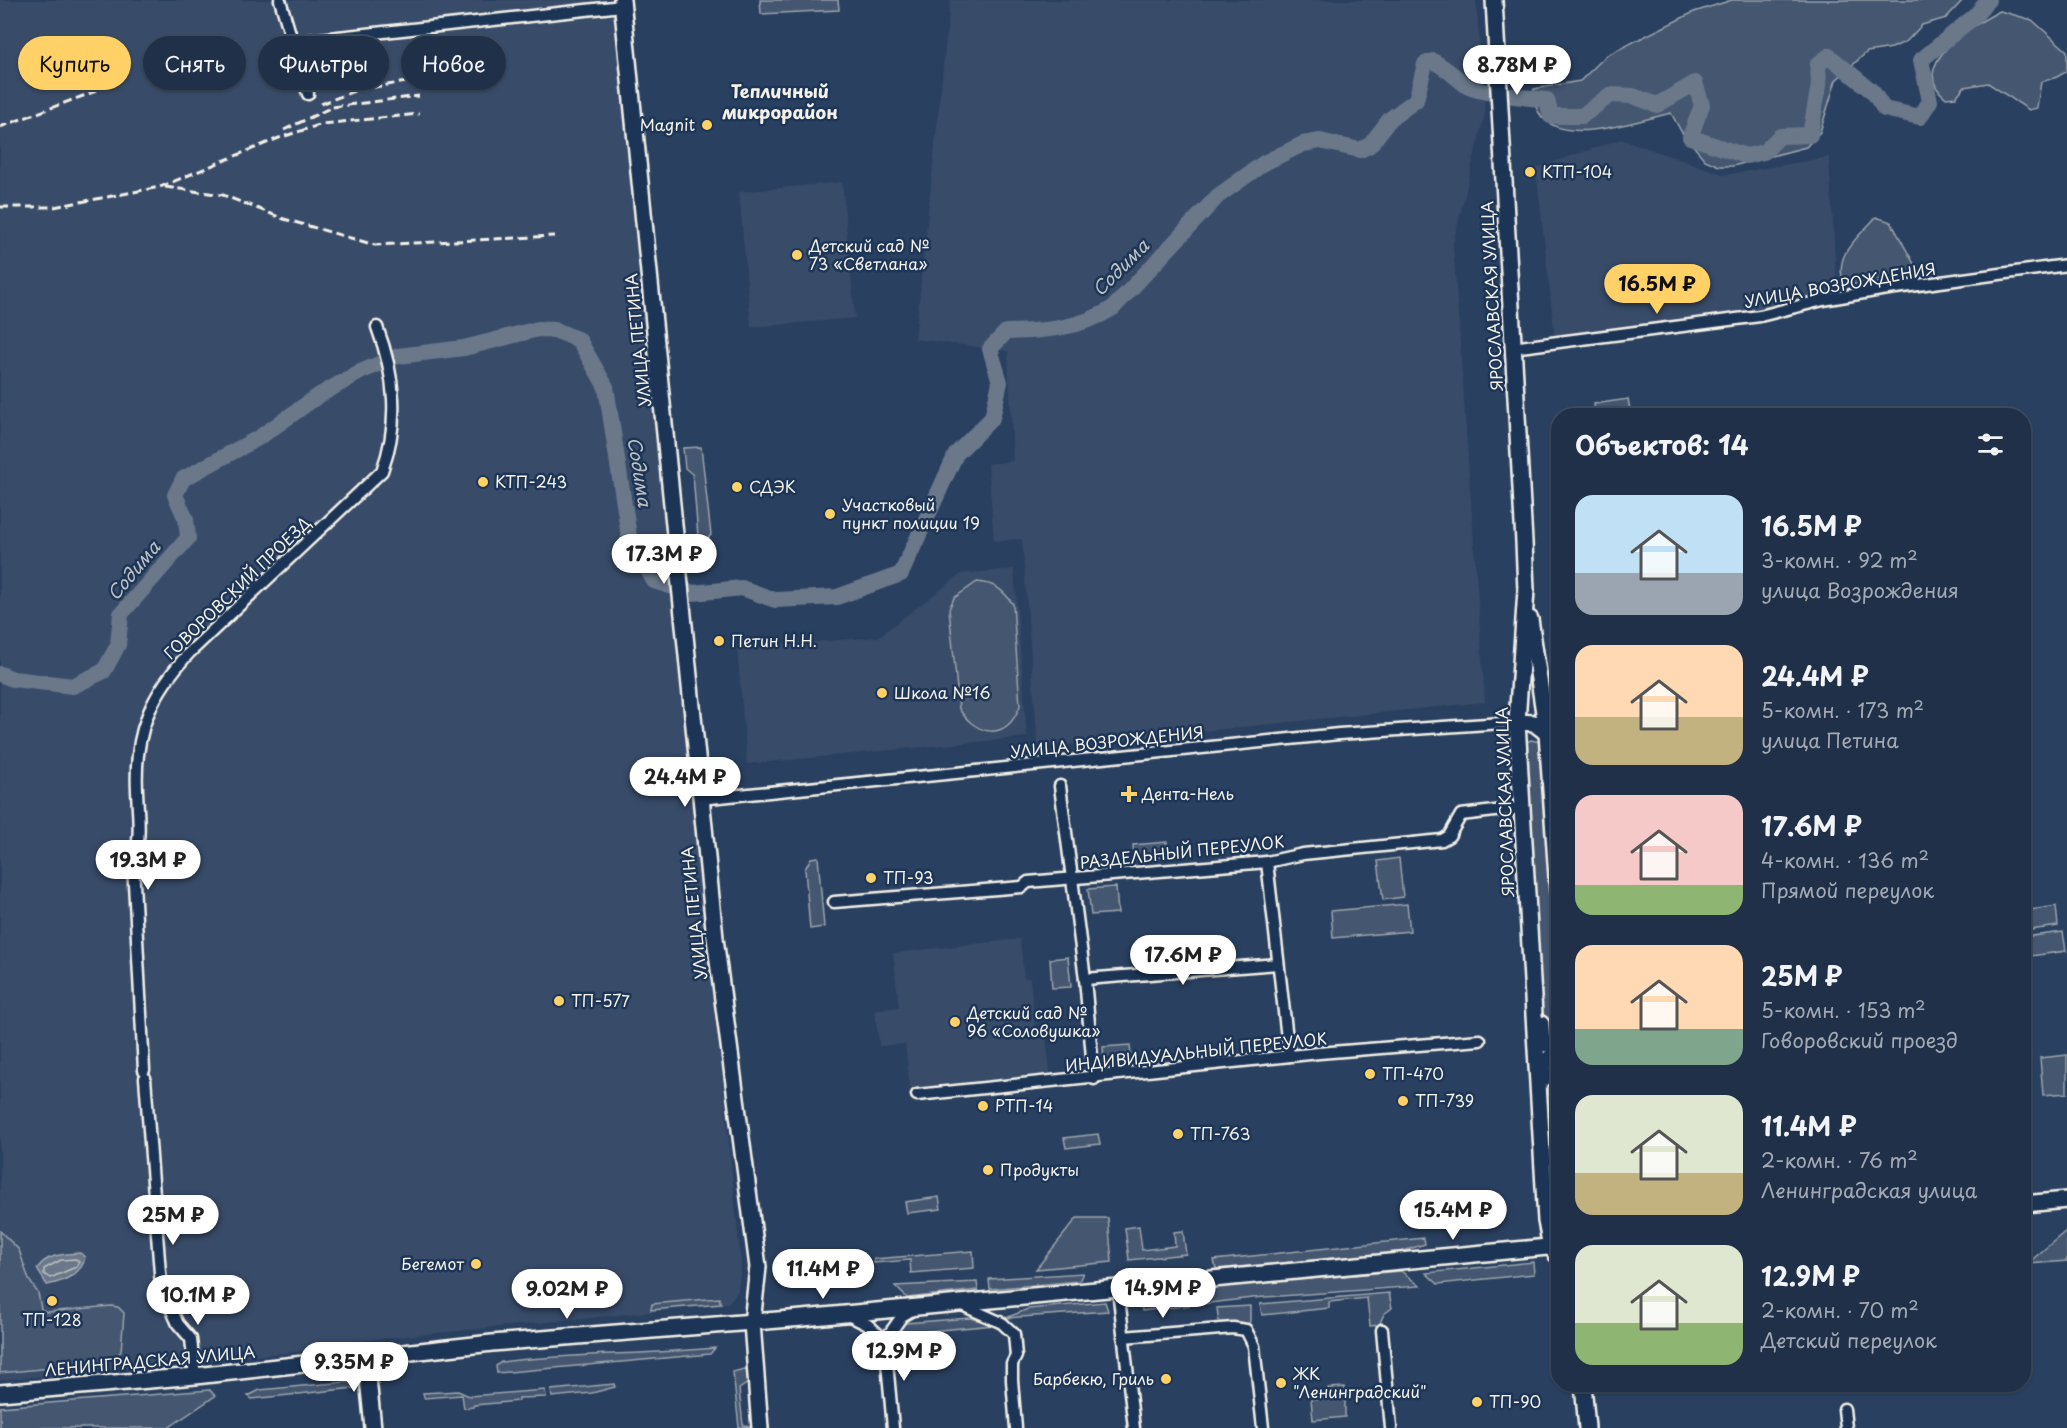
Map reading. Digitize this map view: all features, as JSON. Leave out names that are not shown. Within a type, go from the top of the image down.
[{"type":"street","points":[[280,0],[290,36]]},
{"type":"street","name":"ЯРОСЛАВСКАЯ УЛИЦА","points":[[1494,0],[1526,590],[1547,733],[1551,790]]},
{"type":"street","points":[[343,36],[622,3]]},
{"type":"street","name":"УЛИЦА ПЕТИНА","points":[[622,3],[700,799],[721,994],[758,1267],[752,1323],[760,1428]]},
{"type":"street","points":[[307,90],[308,94]]},
{"type":"street","name":"УЛИЦА ВОЗРОЖДЕНИЯ","points":[[1512,348],[1760,316],[1881,290],[2067,265]]},
{"type":"street","name":"ГОВОРОВСКИЙ ПРОЕЗД","points":[[195,1376],[191,1339],[178,1324],[161,1286],[144,1074],[133,864],[140,840],[136,759],[144,722],[168,675],[382,471],[390,448],[394,423],[390,370],[377,327]]},
{"type":"street","name":"ЯРОСЛАВСКАЯ УЛИЦА","points":[[1526,590],[1517,722],[1520,808],[1546,1221],[1551,1236]]},
{"type":"street","points":[[1517,722],[1534,723],[1547,733]]},
{"type":"street","name":"УЛИЦА ВОЗРОЖДЕНИЯ","points":[[700,799],[1340,734],[1517,722]]},
{"type":"street","points":[[1060,786],[1085,980],[1094,1079]]},
{"type":"street","name":"РАЗДЕЛЬНЫЙ ПЕРЕУЛОК","points":[[834,902],[1022,887],[1028,882],[1267,862],[1303,854],[1442,840],[1449,836],[1461,815],[1520,808]]},
{"type":"street","points":[[1267,862],[1289,1056]]},
{"type":"street","points":[[1085,980],[1278,964]]},
{"type":"street","name":"ЯРОСЛАВСКАЯ УЛИЦА","points":[[1533,1012],[1540,1018],[1542,1039],[1546,1044],[1551,1044]]},
{"type":"street","name":"ИНДИВИДУАЛЬНЫЙ ПЕРЕУЛОК","points":[[917,1095],[1094,1079],[1289,1056],[1480,1040]]},
{"type":"street","name":"ЯРОСЛАВСКАЯ УЛИЦА","points":[[1538,1095],[1544,1090],[1542,1071],[1545,1062],[1551,1057]]},
{"type":"street","points":[[2031,1203],[2067,1200]]},
{"type":"street","name":"ЛЕНИНГРАДСКАЯ УЛИЦА","points":[[0,1393],[195,1376],[492,1343],[752,1323],[1551,1250]]},
{"type":"street","points":[[1118,1289],[1134,1428]]},
{"type":"street","points":[[959,1304],[1002,1323],[1014,1334],[1016,1356],[1012,1364],[1016,1428]]},
{"type":"street","points":[[893,1428],[885,1340],[902,1316],[916,1308]]},
{"type":"street","points":[[846,1314],[868,1325],[885,1340]]},
{"type":"street","points":[[1123,1337],[1233,1328],[1246,1330],[1254,1346],[1263,1428]]},
{"type":"street","points":[[1382,1330],[1391,1428]]},
{"type":"street","points":[[366,1358],[373,1428]]},
{"type":"street","points":[[1584,1392],[1587,1428]]},
{"type":"street","points":[[1844,1408],[1846,1428]]},
{"type":"shaded area","points":[[0,0],[273,0],[284,36],[258,36],[258,90],[300,90],[301,95],[314,90],[389,90],[389,36],[386,36],[618,12],[741,1264],[738,1291],[728,1304],[358,1341],[325,1349],[0,1380]]},
{"type":"shaded area","points":[[286,0],[616,0],[616,1],[296,36]]},
{"type":"shaded area","points":[[760,0],[838,0],[839,10],[761,14]]},
{"type":"shaded area","points":[[950,0],[1476,0],[1485,113],[1453,243],[1485,702],[1038,748],[1022,539],[994,541],[988,464],[1013,461],[1008,351],[915,339]]},
{"type":"shaded area","points":[[1732,0],[1963,0],[1946,18],[1922,25],[1907,41],[1892,48],[1867,52],[1836,80],[1820,132],[1806,147],[1733,166],[1719,166],[1705,160],[1681,131],[1671,113],[1619,126],[1578,131],[1560,128],[1545,120],[1536,107],[1534,89],[1580,81],[1607,55],[1694,12]]},
{"type":"shaded area","points":[[2000,11],[2032,20],[2067,51],[2067,71],[2041,82],[2037,108],[2029,110],[1988,83],[1964,87],[1956,97],[1946,98],[1935,85],[1933,72],[1938,60],[1948,47],[1974,26]]},
{"type":"shaded area","points":[[1621,139],[1725,175],[1829,157],[1837,294],[1778,300],[1778,309],[1555,338],[1536,168]]},
{"type":"shaded area","name":"Детский сад № 73 «Светлана»","points":[[842,182],[855,318],[751,327],[739,192]]},
{"type":"shaded area","points":[[1876,217],[1891,222],[1919,273],[1844,286],[1841,275],[1844,256],[1848,248]]},
{"type":"shaded area","points":[[1628,399],[1630,408],[1594,408],[1594,404]]},
{"type":"shaded area","points":[[701,447],[711,535],[699,548],[693,475],[685,468],[683,448]]},
{"type":"shaded area","name":"Школа №16","points":[[1014,569],[1027,737],[747,764],[737,648],[878,637],[961,574]]},
{"type":"shaded area","points":[[977,582],[998,588],[1013,604],[1020,706],[1014,718],[1007,725],[999,730],[991,731],[974,725],[959,709],[949,609],[954,598]]},
{"type":"shaded area","points":[[1531,740],[1540,742],[1545,751],[1551,835],[1551,1037],[1546,1036],[1545,1017],[1540,1011],[1523,743]]},
{"type":"shaded area","points":[[1167,842],[1169,856],[1134,860],[1133,845]]},
{"type":"shaded area","points":[[818,857],[824,927],[810,929],[805,869],[811,858]]},
{"type":"shaded area","points":[[1399,858],[1403,897],[1383,900],[1378,861]]},
{"type":"shaded area","points":[[1116,887],[1118,913],[1091,915],[1088,889]]},
{"type":"shaded area","points":[[1407,904],[1410,931],[1333,938],[1331,911]]},
{"type":"shaded area","points":[[2056,906],[2058,926],[2031,930],[2031,910]]},
{"type":"shaded area","points":[[2063,932],[2066,951],[2031,956],[2031,936]]},
{"type":"shaded area","name":"Детский сад № 96 «Соловушка»","points":[[1020,939],[1024,978],[1030,978],[1036,1036],[1046,1035],[1050,1073],[910,1088],[905,1044],[879,1046],[875,1010],[899,1007],[893,953]]},
{"type":"shaded area","points":[[1068,957],[1071,987],[1052,988],[1050,959]]},
{"type":"shaded area","points":[[1130,1045],[1132,1067],[1116,1068],[1104,1062],[1103,1047]]},
{"type":"shaded area","points":[[2067,1055],[2067,1093],[2043,1095],[2040,1058]]},
{"type":"shaded area","points":[[1551,1065],[1551,1185],[1545,1100],[1549,1094],[1548,1066]]},
{"type":"shaded area","points":[[1098,1134],[1100,1144],[1066,1148],[1064,1138]]},
{"type":"shaded area","points":[[939,1197],[941,1209],[907,1213],[905,1202]]},
{"type":"shaded area","points":[[1077,1218],[1108,1218],[1112,1262],[1036,1269]]},
{"type":"shaded area","points":[[1139,1226],[1142,1250],[1175,1246],[1174,1232],[1183,1231],[1186,1254],[1129,1260],[1125,1228]]},
{"type":"shaded area","points":[[2067,1230],[2067,1261],[2031,1264],[2031,1261]]},
{"type":"shaded area","points":[[0,1231],[19,1250],[29,1280],[38,1293],[41,1309],[47,1312],[111,1306],[118,1307],[124,1313],[121,1351],[116,1358],[93,1364],[0,1373]]},
{"type":"shaded area","points":[[1424,1238],[1425,1244],[1400,1252],[1216,1269],[1214,1260]]},
{"type":"shaded area","points":[[973,1251],[974,1268],[911,1273],[910,1260],[874,1263],[874,1259]]},
{"type":"shaded area","points":[[1533,1262],[1534,1274],[1438,1284],[1426,1273]]},
{"type":"shaded area","points":[[801,1266],[811,1286],[785,1286],[785,1280],[795,1267]]},
{"type":"shaded area","points":[[1401,1271],[1420,1286],[1252,1298],[1142,1311],[1140,1298],[1225,1286]]},
{"type":"shaded area","points":[[1083,1273],[1079,1281],[990,1289],[989,1279]]},
{"type":"shaded area","points":[[977,1282],[978,1290],[907,1298],[895,1286]]},
{"type":"shaded area","points":[[1389,1293],[1392,1308],[1384,1314],[1379,1325],[1370,1326],[1367,1298],[1329,1302],[1329,1308],[1262,1315],[1260,1304]]},
{"type":"shaded area","points":[[719,1298],[721,1304],[651,1310],[652,1304]]},
{"type":"shaded area","points":[[1105,1302],[1108,1311],[1006,1318],[1028,1309]]},
{"type":"shaded area","points":[[1250,1306],[1248,1324],[1219,1324],[1217,1308]]},
{"type":"shaded area","points":[[970,1318],[995,1325],[895,1334],[905,1323]]},
{"type":"shaded area","points":[[715,1348],[710,1354],[497,1373],[496,1366],[501,1362],[528,1359]]},
{"type":"shaded area","points":[[748,1370],[748,1383],[739,1389],[743,1425],[752,1428],[739,1427],[733,1372]]},
{"type":"shaded area","points":[[353,1383],[354,1388],[252,1399],[248,1396],[260,1390]]},
{"type":"shaded area","points":[[614,1384],[615,1387],[592,1393],[552,1397],[551,1390]]},
{"type":"shaded area","points":[[1345,1387],[1345,1417],[1313,1420],[1311,1399],[1326,1398],[1328,1388]]},
{"type":"shaded area","points":[[210,1390],[215,1396],[168,1428],[0,1428],[0,1407]]},
{"type":"shaded area","points":[[545,1390],[546,1397],[519,1398],[519,1401],[464,1408],[462,1395],[424,1398],[423,1393],[458,1391],[469,1396]]},
{"type":"water","points":[[80,1253],[85,1257],[76,1273],[59,1282],[47,1285],[37,1269],[45,1260]]},
{"type":"waterway","name":"Содима","points":[[0,674],[13,679],[73,686],[104,671],[118,645],[121,614],[188,538],[186,519],[175,495],[183,479],[260,437],[318,396],[360,372],[398,356],[464,348],[538,329],[555,330],[579,340],[606,387],[629,536],[654,581],[693,593],[742,588],[775,600],[837,597],[901,574],[956,454],[992,418],[1000,382],[990,349],[1006,332],[1048,330],[1075,325],[1113,308],[1218,196],[1264,163],[1303,144],[1320,141],[1360,150],[1370,145],[1390,119],[1416,100],[1425,64],[1433,61],[1473,89],[1547,100],[1551,116],[1582,116],[1610,95],[1633,96],[1657,105],[1695,83],[1702,105],[1690,137],[1746,156],[1764,152],[1780,136],[1810,135],[1819,85],[1818,64],[1829,56],[1873,92],[1884,109],[1920,117],[1930,101],[1921,60],[1976,15],[1988,0]]},
{"type":"railway","points":[[321,104],[357,90],[401,83]]},
{"type":"railway","points":[[0,127],[99,90]]},
{"type":"railway","points":[[284,130],[332,107],[419,96]]},
{"type":"railway","points":[[0,207],[54,207],[160,187],[279,138],[322,124],[419,114]]},
{"type":"railway","points":[[165,187],[223,195],[284,219],[375,245],[555,236]]},
{"type":"place","name":"Magnit","points":[[707,125]]},
{"type":"place","name":"КТП-104","points":[[1530,172]]},
{"type":"place","name":"Детский сад № 73 «Светлана»","points":[[797,255]]},
{"type":"place","name":"КТП-243","points":[[483,482]]},
{"type":"place","name":"СДЭК","points":[[737,487]]},
{"type":"place","name":"Участковый пункт полиции 19","points":[[830,514]]},
{"type":"place","name":"Петин Н.Н.","points":[[719,641]]},
{"type":"place","name":"Школа №16","points":[[882,693]]},
{"type":"place","name":"Дента-Нель","points":[[1129,794]]},
{"type":"place","name":"ТП-93","points":[[871,878]]},
{"type":"place","name":"ТП-577","points":[[559,1001]]},
{"type":"place","name":"Детский сад № 96 «Соловушка»","points":[[955,1022]]},
{"type":"place","name":"ТП-470","points":[[1370,1074]]},
{"type":"place","name":"ТП-739","points":[[1403,1101]]},
{"type":"place","name":"РТП-14","points":[[983,1106]]},
{"type":"place","name":"ТП-763","points":[[1178,1134]]},
{"type":"place","name":"Продукты","points":[[988,1170]]},
{"type":"place","name":"Бегемот","points":[[476,1264]]},
{"type":"place","name":"ТП-128","points":[[52,1301]]},
{"type":"place","name":"Барбекю, Гриль","points":[[1166,1379]]},
{"type":"place","name":"ЖК \"Ленинградский\"","points":[[1281,1383]]},
{"type":"place","name":"ТП-90","points":[[1477,1402]]},
{"type":"district","name":"Тепличный микрорайон","points":[[780,102]]}]
